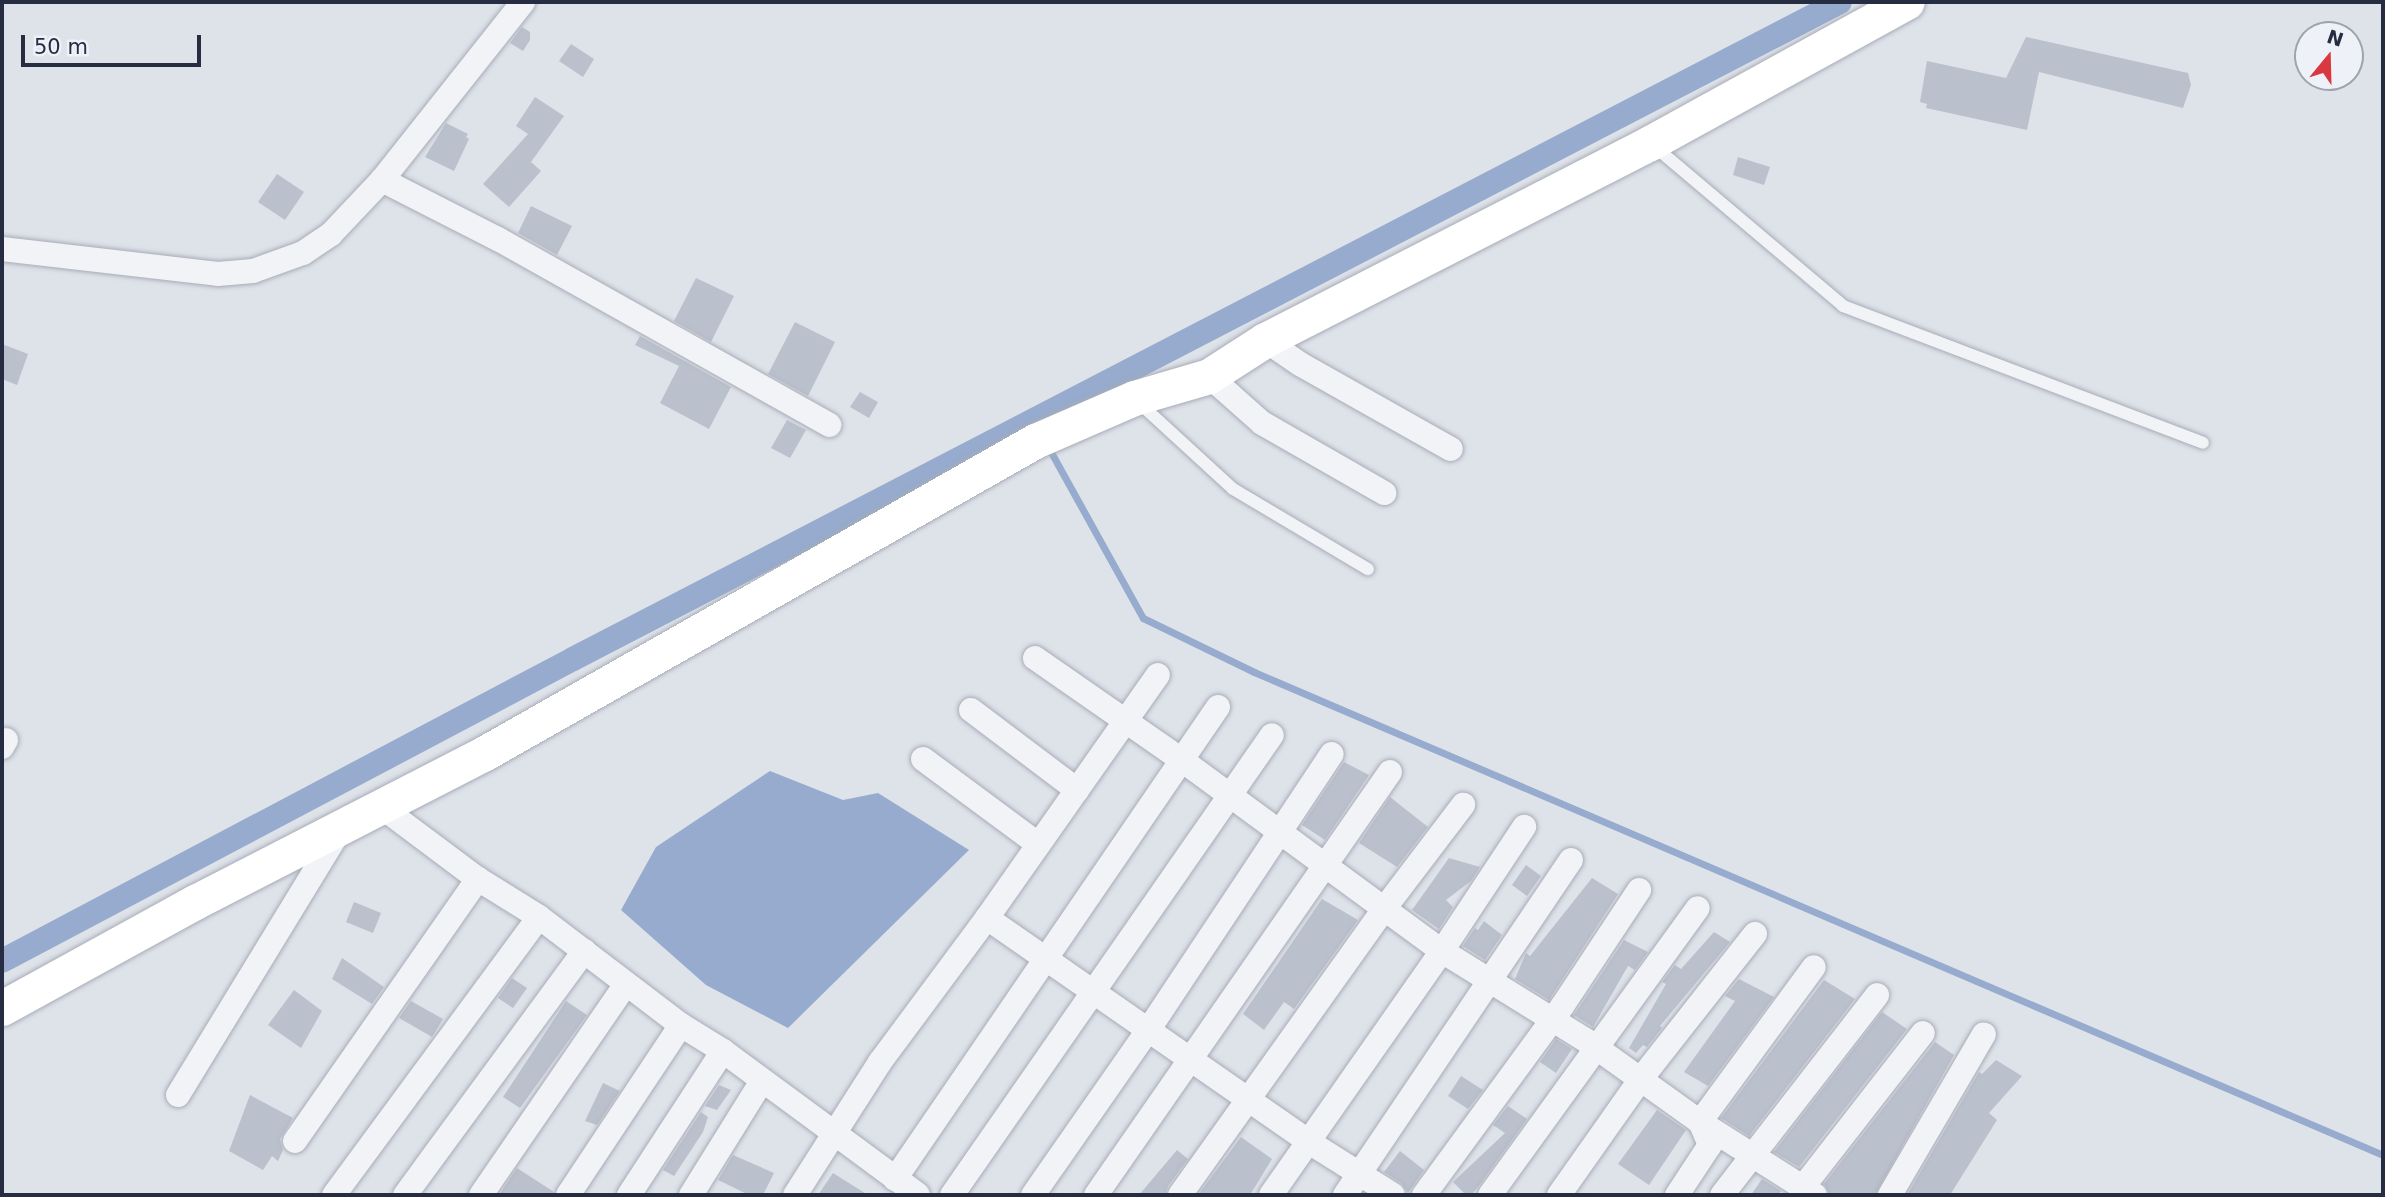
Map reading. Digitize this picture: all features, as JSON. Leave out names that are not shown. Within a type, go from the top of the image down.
[{"type":"main road","points":[[2,1008],[195,902],[485,754],[1047,435],[1134,398],[1209,376],[1265,340],[1650,143],[1907,2]]},
{"type":"street","points":[[2,249],[218,274],[253,271],[303,253],[331,234],[382,180],[523,2]]},
{"type":"street","points":[[382,180],[498,239],[830,425]]},
{"type":"street","points":[[1265,340],[1300,364],[1451,449]]},
{"type":"street","points":[[1209,376],[1262,423],[1384,492]]},
{"type":"street","points":[[1035,658],[1182,761],[1442,951],[1597,1048],[1700,1122],[1808,1193],[1923,1033]]},
{"type":"street","points":[[795,1195],[880,1062],[987,918],[1158,675]]},
{"type":"street","points":[[895,1179],[1218,707]]},
{"type":"street","points":[[971,710],[1077,790]]},
{"type":"street","points":[[952,1195],[1093,990],[1231,798],[1272,735]]},
{"type":"street","points":[[1033,1195],[1149,1029],[1332,754]]},
{"type":"street","points":[[923,759],[1038,844]]},
{"type":"street","points":[[1096,1195],[1326,868],[1390,772]]},
{"type":"street","points":[[1180,1195],[1251,1100],[1384,909],[1463,805]]},
{"type":"street","points":[[383,808],[478,879],[539,917],[681,1025],[723,1051],[918,1195]]},
{"type":"street","points":[[178,1096],[342,826]]},
{"type":"street","points":[[1271,1195],[1442,951],[1524,827]]},
{"type":"street","points":[[1345,1195],[1571,860]]},
{"type":"street","points":[[295,1141],[478,879]]},
{"type":"street","points":[[1424,1195],[1552,1019],[1639,890]]},
{"type":"street","points":[[1490,1195],[1698,908]]},
{"type":"street","points":[[334,1195],[539,917]]},
{"type":"street","points":[[987,918],[1192,1058],[1309,1142],[1393,1195]]},
{"type":"street","points":[[1559,1195],[1640,1080],[1755,934]]},
{"type":"street","points":[[405,1195],[584,951]]},
{"type":"street","points":[[1700,1122],[1814,967]]},
{"type":"street","points":[[481,1195],[626,984]]},
{"type":"street","points":[[1722,1195],[1877,995]]},
{"type":"street","points":[[568,1195],[681,1025]]},
{"type":"street","points":[[1890,1195],[1984,1034]]},
{"type":"street","points":[[629,1195],[723,1051]]},
{"type":"street","points":[[691,1195],[762,1081]]},
{"type":"street","points":[[1677,1195],[1710,1145],[1700,1122]]},
{"type":"lane","points":[[1650,143],[1843,306],[2203,443]]},
{"type":"lane","points":[[1134,398],[1233,489],[1368,569]]},
{"type":"water","points":[[770,771],[843,800],[878,793],[969,850],[788,1028],[706,985],[621,910],[656,847]]},
{"type":"building","points":[[522,27],[530,32],[530,40],[523,51],[510,43]]},
{"type":"building","points":[[2026,37],[2188,73],[2191,85],[2183,108],[2039,72],[2027,130],[1926,108],[1927,104],[1920,102],[1927,61],[2006,78]]},
{"type":"building","points":[[571,44],[594,59],[583,77],[559,61]]},
{"type":"building","points":[[535,97],[564,116],[531,162],[541,171],[509,207],[483,184],[528,134],[516,126]]},
{"type":"building","points":[[446,123],[468,134],[466,137],[469,139],[454,171],[425,157]]},
{"type":"building","points":[[1738,157],[1770,167],[1764,185],[1733,175]]},
{"type":"building","points":[[277,174],[304,192],[285,220],[258,202]]},
{"type":"building","points":[[531,206],[572,226],[557,255],[518,233]]},
{"type":"building","points":[[696,278],[734,296],[711,342],[674,321]]},
{"type":"building","points":[[795,322],[835,342],[808,396],[768,374]]},
{"type":"building","points":[[640,336],[731,387],[709,429],[660,403],[679,366],[635,345]]},
{"type":"building","points":[[2,344],[28,354],[17,385],[2,379]]},
{"type":"building","points":[[860,392],[878,402],[869,418],[850,407]]},
{"type":"building","points":[[787,420],[806,430],[790,458],[771,448]]},
{"type":"building","points":[[1344,762],[1369,775],[1325,840],[1302,825]]},
{"type":"building","points":[[1390,797],[1428,827],[1397,867],[1359,843]]},
{"type":"building","points":[[1449,858],[1480,867],[1471,881],[1446,900],[1453,907],[1439,929],[1412,910]]},
{"type":"building","points":[[1526,865],[1541,876],[1527,896],[1512,885]]},
{"type":"building","points":[[1592,878],[1618,894],[1549,1000],[1515,979],[1526,953],[1530,956]]},
{"type":"building","points":[[1322,899],[1358,920],[1294,1009],[1284,1002],[1264,1030],[1243,1014]]},
{"type":"building","points":[[354,902],[381,913],[373,933],[346,922]]},
{"type":"building","points":[[1484,921],[1502,935],[1485,960],[1463,946],[1475,928],[1478,930]]},
{"type":"building","points":[[1714,932],[1730,942],[1660,1026],[1662,1028],[1647,1047],[1643,1045],[1636,1053],[1629,1048],[1666,984],[1662,982],[1675,965],[1681,969]]},
{"type":"building","points":[[1624,940],[1648,952],[1635,970],[1628,966],[1593,1027],[1574,1015]]},
{"type":"building","points":[[342,958],[384,987],[372,1004],[332,979]]},
{"type":"building","points":[[512,978],[527,988],[513,1008],[498,998]]},
{"type":"building","points":[[1739,979],[1774,997],[1708,1086],[1684,1072],[1735,1001],[1725,996]]},
{"type":"building","points":[[1824,980],[1855,999],[1749,1136],[1721,1118]]},
{"type":"building","points":[[294,990],[322,1011],[301,1048],[268,1025]]},
{"type":"building","points":[[411,1001],[443,1019],[432,1037],[399,1018]]},
{"type":"building","points":[[566,1001],[587,1015],[520,1108],[503,1097]]},
{"type":"building","points":[[1882,1012],[1907,1029],[1799,1167],[1774,1152]]},
{"type":"building","points":[[1556,1039],[1572,1049],[1556,1073],[1540,1062]]},
{"type":"building","points":[[1935,1042],[1954,1055],[1875,1195],[1830,1195],[1824,1184]]},
{"type":"building","points":[[1996,1060],[2022,1076],[1989,1113],[1997,1120],[1950,1195],[1907,1195],[1979,1072],[1982,1074]]},
{"type":"building","points":[[1461,1076],[1483,1090],[1468,1109],[1448,1096]]},
{"type":"building","points":[[603,1083],[620,1091],[597,1125],[585,1121]]},
{"type":"building","points":[[719,1085],[731,1090],[717,1110],[705,1106]]},
{"type":"building","points":[[250,1095],[293,1118],[280,1139],[283,1150],[278,1161],[272,1156],[263,1170],[229,1151]]},
{"type":"building","points":[[1508,1106],[1527,1119],[1478,1187],[1471,1195],[1466,1195],[1453,1182],[1505,1133],[1493,1125]]},
{"type":"building","points":[[1657,1110],[1686,1130],[1649,1185],[1618,1164]]},
{"type":"building","points":[[701,1112],[708,1117],[703,1132],[674,1176],[663,1170]]},
{"type":"building","points":[[1241,1137],[1272,1159],[1250,1195],[1198,1195]]},
{"type":"building","points":[[1177,1150],[1188,1159],[1168,1186],[1165,1195],[1139,1195]]},
{"type":"building","points":[[1400,1151],[1424,1170],[1408,1193],[1401,1183],[1384,1172]]},
{"type":"building","points":[[733,1155],[774,1173],[763,1195],[749,1195],[718,1180]]},
{"type":"building","points":[[517,1168],[554,1192],[553,1195],[499,1195]]},
{"type":"building","points":[[833,1173],[868,1195],[818,1195]]},
{"type":"building","points":[[1762,1179],[1781,1191],[1778,1195],[1751,1195]]},
{"type":"waterway","points":[[2,961],[573,659],[1840,2]]},
{"type":"waterway","points":[[1047,445],[1143,618],[1254,672],[2383,1155]]}]
